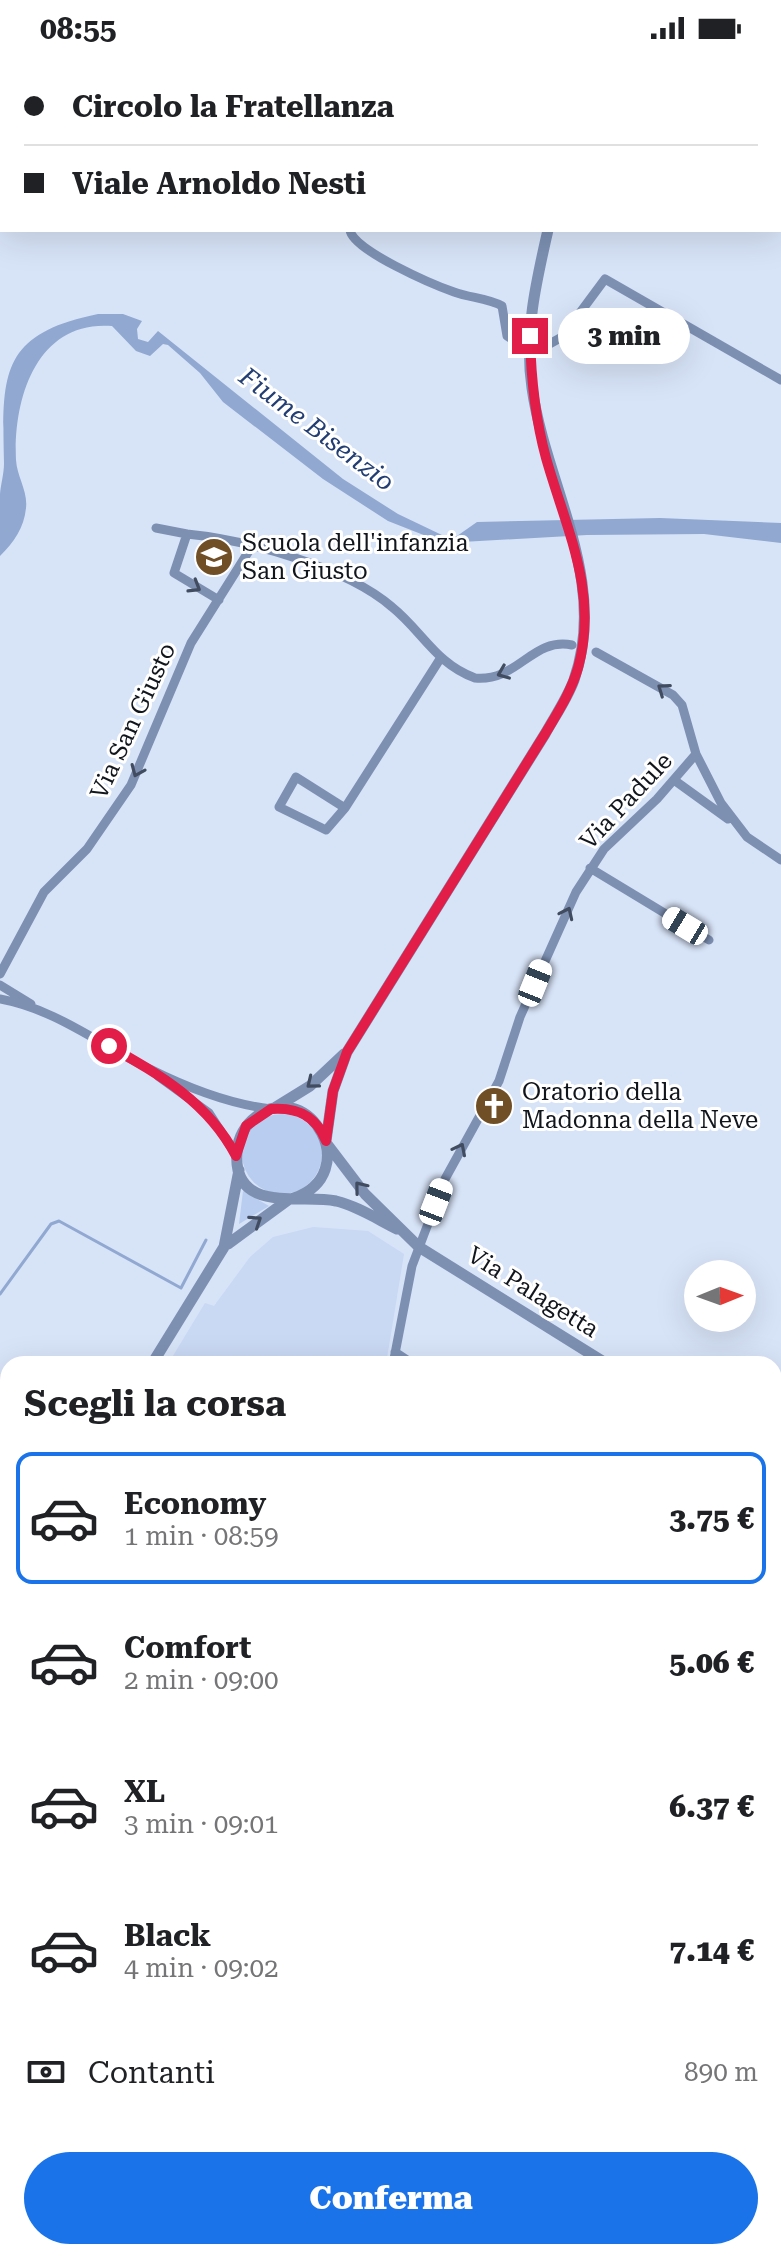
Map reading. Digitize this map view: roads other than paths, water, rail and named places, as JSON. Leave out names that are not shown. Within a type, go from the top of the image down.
[{"type":"street","points":[[351,232],[355,242],[399,267],[456,293],[502,306],[507,336],[521,345]]},
{"type":"street","points":[[224,1247],[292,1199],[310,1190],[321,1177],[327,1162],[326,1142],[333,1091],[347,1052],[545,734],[568,694],[578,667],[585,625],[584,580],[547,462],[532,388],[531,318],[548,232]]},
{"type":"street","points":[[544,347],[562,337],[605,279],[781,380]]},
{"type":"street","points":[[156,528],[224,538],[353,579],[406,618],[440,659],[465,675],[482,679],[511,672],[549,645],[572,645]]},
{"type":"street","points":[[187,534],[174,573],[219,600]]},
{"type":"street","name":"Via San Giusto","points":[[0,974],[47,888],[87,849],[131,785],[191,643],[252,546]]},
{"type":"street","points":[[596,652],[673,695],[682,705],[696,754],[721,803],[737,826]]},
{"type":"street","points":[[345,808],[296,777],[279,807],[326,830],[345,808],[440,659]]},
{"type":"street","name":"Via Padule","points":[[394,1356],[419,1247],[445,1179],[508,1063],[520,1017],[590,868],[604,849],[696,754]]},
{"type":"street","points":[[674,780],[781,860]]},
{"type":"street","points":[[590,868],[709,940]]},
{"type":"street","name":"Via Palagetta","points":[[0,985],[36,1009],[150,1069],[232,1103],[304,1113],[317,1124],[326,1142],[397,1229],[419,1247],[584,1356]]},
{"type":"street","name":"Via Palagetta","points":[[0,999],[36,1009]]},
{"type":"street","points":[[236,1156],[246,1126],[310,1086],[347,1052]]},
{"type":"street","name":"Via Palagetta","points":[[150,1069],[209,1113],[236,1156],[247,1184],[259,1194],[339,1202],[397,1229]]},
{"type":"street","points":[[157,1356],[224,1247],[239,1170]]},
{"type":"street","points":[[395,1352],[401,1356]]},
{"type":"waterway","points":[[0,1294],[51,1224],[59,1221],[181,1288],[206,1240]]},
{"type":"place","name":"Scuola dell'infanzia San Giusto","points":[[214,557]]},
{"type":"place","name":"Oratorio della Madonna della Neve","points":[[494,1106]]},
{"type":"water label","name":"Fiume Bisenzio","points":[[317,429]]}]
